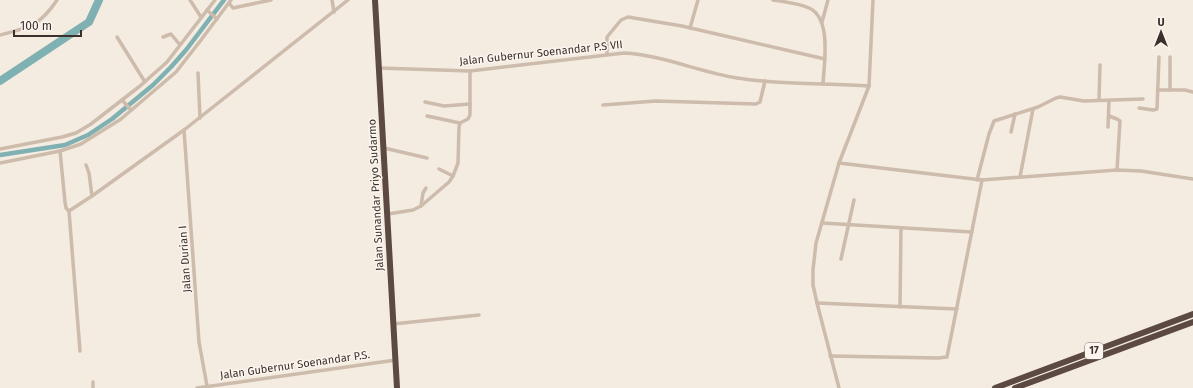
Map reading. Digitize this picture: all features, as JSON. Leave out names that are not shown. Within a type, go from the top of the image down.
[{"type":"highway","name":"Jalan Sunandar Priyo Sudarmo","points":[[375,0],[397,388]]},
{"type":"highway","name":"17","points":[[995,388],[1193,314]]},
{"type":"highway","name":"17","points":[[1015,388],[1193,322]]},
{"type":"street","points":[[0,36],[35,25],[41,20],[57,0]]},
{"type":"street","points":[[190,0],[201,18]]},
{"type":"street","points":[[0,163],[60,151],[81,144],[99,134],[176,72],[216,18],[230,2],[233,8],[271,0]]},
{"type":"street","points":[[332,0],[334,12]]},
{"type":"street","points":[[69,211],[200,118],[348,0]]},
{"type":"street","points":[[772,0],[807,7],[821,20],[825,36],[823,84]]},
{"type":"street","points":[[821,20],[825,13],[828,0]]},
{"type":"street","points":[[839,388],[813,285],[813,270],[816,243],[840,163],[869,86],[873,0]]},
{"type":"street","points":[[0,149],[62,137],[76,133],[91,124],[123,100],[167,62],[208,11],[213,1]]},
{"type":"street","points":[[690,28],[697,2]]},
{"type":"street","points":[[208,11],[216,18]]},
{"type":"street","points":[[607,54],[607,37],[621,20],[625,18],[672,24],[825,59]]},
{"type":"street","points":[[163,37],[171,34],[180,45]]},
{"type":"street","points":[[117,37],[145,82]]},
{"type":"street","name":"Jalan Gubernur Soenandar P.S VII","points":[[379,68],[470,71],[624,53],[642,55],[714,74],[765,81],[869,86]]},
{"type":"street","points":[[1139,108],[1153,110],[1157,109],[1159,57]]},
{"type":"street","points":[[1170,57],[1170,90]]},
{"type":"street","points":[[1099,100],[1100,64]]},
{"type":"street","points":[[427,116],[460,123],[470,117],[470,71]]},
{"type":"street","points":[[198,73],[200,118]]},
{"type":"street","points":[[603,105],[656,101],[756,104],[760,102],[765,81]]},
{"type":"street","points":[[1158,90],[1185,90],[1193,92]]},
{"type":"street","points":[[977,180],[994,121],[1033,109],[1060,97],[1076,101],[1143,99]]},
{"type":"street","points":[[123,100],[130,109]]},
{"type":"street","points":[[1108,127],[1109,100]]},
{"type":"street","points":[[425,102],[444,106],[470,104]]},
{"type":"street","points":[[1020,178],[1033,109]]},
{"type":"street","points":[[1011,132],[1015,114]]},
{"type":"street","points":[[1108,116],[1117,118],[1120,121],[1117,170]]},
{"type":"street","points":[[388,214],[413,210],[421,206],[449,182],[458,163],[460,123]]},
{"type":"street","name":"Jalan Durian I","points":[[184,130],[204,387]]},
{"type":"street","points":[[384,148],[427,158]]},
{"type":"street","points":[[60,151],[65,202],[66,208],[69,211],[80,351]]},
{"type":"street","points":[[840,163],[977,180],[1117,170],[1141,171],[1193,179]]},
{"type":"street","points":[[86,165],[89,174],[92,196]]},
{"type":"street","points":[[439,169],[453,176]]},
{"type":"street","points":[[830,356],[944,358],[948,355],[982,180]]},
{"type":"street","points":[[421,206],[423,193],[426,188]]},
{"type":"street","points":[[841,259],[854,200]]},
{"type":"street","points":[[822,223],[972,232]]},
{"type":"street","points":[[900,307],[901,228]]},
{"type":"street","points":[[817,303],[957,309]]},
{"type":"street","points":[[393,324],[479,315]]},
{"type":"street","name":"Jalan Gubernur Soenandar P.S.","points":[[197,388],[396,360]]},
{"type":"street","points":[[93,382],[93,388]]},
{"type":"waterway","points":[[0,81],[89,22],[99,0]]},
{"type":"waterway","points":[[0,155],[65,145],[88,135],[112,119],[153,85],[171,67],[186,50],[224,0]]}]
